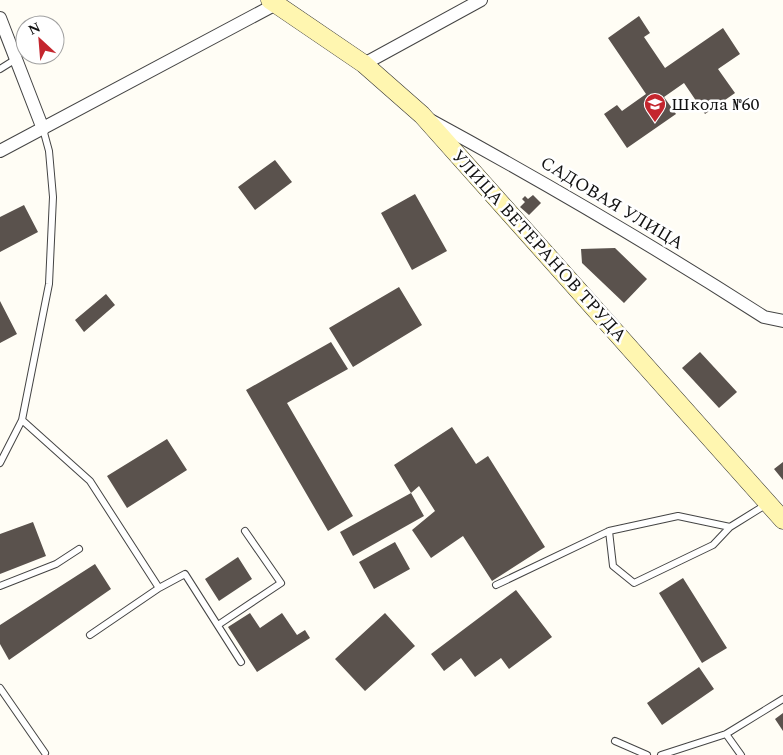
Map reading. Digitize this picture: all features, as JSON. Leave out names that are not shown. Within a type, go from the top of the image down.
[{"type":"street","points":[[364,64],[481,0]]},
{"type":"street","points":[[0,151],[273,2]]},
{"type":"street","name":"УЛИЦА ВЕТЕРАНОВ ТРУДА","points":[[273,2],[364,64],[422,115],[783,520]]},
{"type":"street","points":[[0,18],[15,56]]},
{"type":"street","points":[[18,65],[43,129]]},
{"type":"street","name":"САДОВАЯ УЛИЦА","points":[[422,115],[557,189],[654,246],[764,317],[783,320]]},
{"type":"lane","points":[[0,68],[15,60]]},
{"type":"lane","points":[[0,463],[22,420],[49,284],[53,197],[49,151],[43,129]]},
{"type":"lane","points":[[22,420],[90,481],[159,588]]},
{"type":"lane","points":[[609,531],[614,566],[634,582],[713,545],[730,527],[768,503]]},
{"type":"lane","points":[[496,585],[609,531],[678,516],[730,527]]},
{"type":"lane","points":[[218,625],[281,583],[245,531]]},
{"type":"lane","points":[[0,586],[56,564],[79,549]]},
{"type":"lane","points":[[90,635],[159,588],[185,574],[241,662]]},
{"type":"lane","points":[[0,688],[45,753]]},
{"type":"lane","points":[[661,755],[726,734],[783,699]]},
{"type":"lane","points":[[726,734],[741,755]]},
{"type":"lane","points":[[615,740],[647,755]]},
{"type":"building","points":[[639,16],[650,33],[644,37],[665,68],[723,28],[740,54],[718,69],[735,93],[705,114],[684,83],[664,97],[676,114],[627,148],[604,114],[617,105],[622,111],[646,94],[608,38]]},
{"type":"building","points":[[275,160],[292,182],[255,210],[238,187]]},
{"type":"building","points":[[415,194],[447,251],[412,270],[381,213]]},
{"type":"building","points":[[533,195],[541,203],[529,215],[520,207],[525,202],[522,199],[525,196],[528,199]]},
{"type":"building","points":[[24,205],[38,232],[0,252],[0,217]]},
{"type":"building","points":[[615,248],[647,279],[624,303],[582,263],[581,249]]},
{"type":"building","points":[[399,287],[422,325],[353,367],[329,328]]},
{"type":"building","points":[[106,294],[115,305],[84,332],[75,320]]},
{"type":"building","points":[[0,301],[17,334],[0,343]]},
{"type":"building","points":[[331,342],[348,369],[287,403],[353,516],[328,531],[246,390]]},
{"type":"building","points":[[700,352],[737,392],[719,408],[682,368]]},
{"type":"building","points":[[452,427],[476,464],[488,456],[545,547],[492,581],[463,536],[431,558],[412,530],[435,511],[419,486],[411,493],[394,465]]},
{"type":"building","points":[[167,439],[187,470],[127,508],[107,476]]},
{"type":"building","points":[[783,462],[783,480],[774,469]]},
{"type":"building","points":[[411,493],[424,516],[353,556],[340,532]]},
{"type":"building","points":[[33,522],[46,556],[0,574],[0,534]]},
{"type":"building","points":[[395,542],[410,569],[374,589],[359,562]]},
{"type":"building","points":[[238,557],[252,579],[219,601],[205,579]]},
{"type":"building","points":[[95,564],[111,589],[9,660],[0,644],[0,625]]},
{"type":"building","points":[[683,578],[727,648],[702,663],[659,593]]},
{"type":"building","points":[[516,590],[552,637],[509,669],[501,658],[475,677],[461,658],[444,671],[431,654]]},
{"type":"building","points":[[250,613],[260,628],[282,613],[297,635],[305,630],[310,638],[257,672],[228,627]]},
{"type":"building","points":[[385,613],[415,646],[365,691],[335,659]]},
{"type":"building","points":[[699,667],[714,689],[662,725],[647,703]]},
{"type":"building","points":[[783,713],[783,731],[775,719]]},
{"type":"place","name":"Школа №60","points":[[655,123]]}]
